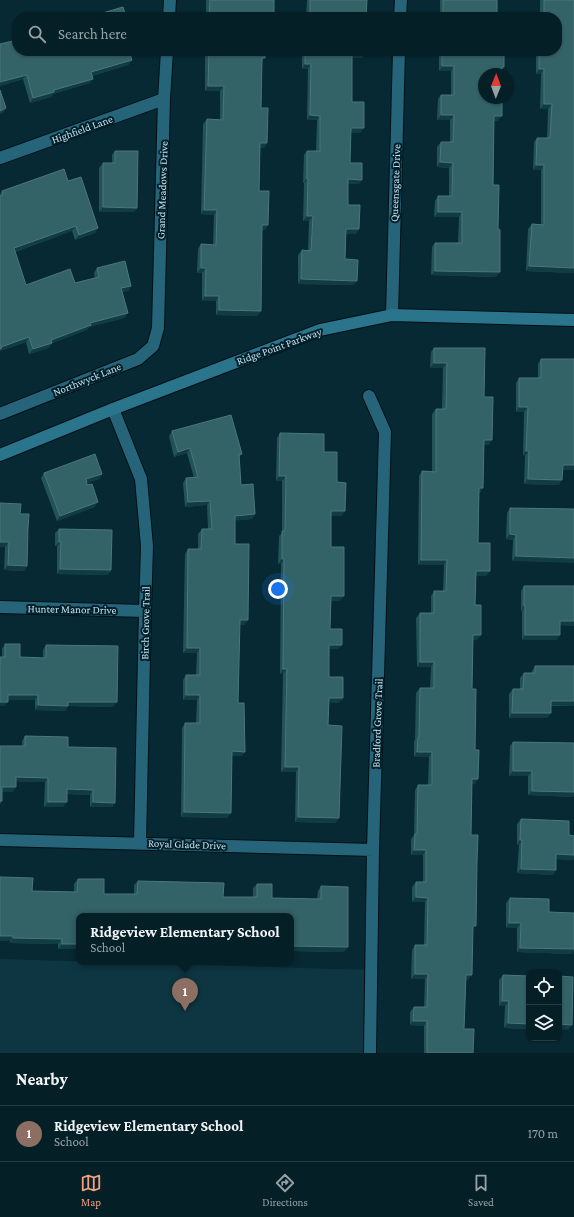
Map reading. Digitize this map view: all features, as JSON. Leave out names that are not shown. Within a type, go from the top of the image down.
[{"type":"street","points":[[169,12],[170,0]]},
{"type":"street","points":[[400,12],[401,0]]},
{"type":"street","name":"Grand Meadows Drive","points":[[158,328],[164,99],[167,56]]},
{"type":"street","name":"Queensgate Drive","points":[[392,315],[399,56]]},
{"type":"street","name":"Highfield Lane","points":[[0,158],[164,99]]},
{"type":"street","name":"Ridge Point Parkway","points":[[0,455],[113,409],[320,330],[392,315],[574,320]]},
{"type":"street","name":"Northwyck Lane","points":[[0,414],[138,359],[153,346],[158,328]]},
{"type":"street","name":"Bradford Grove Trail","points":[[369,396],[384,432],[373,850],[370,1053]]},
{"type":"street","name":"Birch Grove Trail","points":[[113,409],[141,479],[147,546],[144,611],[140,843]]},
{"type":"street","name":"Hunter Manor Drive","points":[[0,608],[144,611]]},
{"type":"street","name":"Royal Glade Drive","points":[[0,840],[373,850]]},
{"type":"shaded area","points":[[0,959],[76,961],[76,965],[202,965],[371,970],[370,1053],[0,1053]]},
{"type":"building","points":[[210,0],[274,0],[274,12],[209,12]]},
{"type":"building","points":[[310,0],[367,0],[366,12],[310,12]]},
{"type":"building","points":[[443,0],[497,0],[497,12],[443,12]]},
{"type":"building","points":[[544,0],[574,0],[574,268],[529,266],[532,224],[544,225],[544,165],[536,165],[537,138],[550,138],[552,104],[544,104],[544,69],[539,69],[539,56],[562,56],[562,12],[544,12]]},
{"type":"building","points":[[123,7],[124,12],[106,12]]},
{"type":"building","points":[[12,41],[12,56],[131,56],[132,60],[91,72],[93,79],[54,90],[54,92],[33,98],[27,75],[0,82],[0,44]]},
{"type":"building","points":[[209,56],[265,56],[265,58],[262,58],[261,108],[268,108],[267,143],[260,143],[259,191],[269,191],[268,225],[262,225],[261,311],[219,310],[219,296],[205,296],[206,268],[201,268],[201,244],[216,245],[217,210],[204,210],[207,119],[223,120],[224,86],[208,86]]},
{"type":"building","points":[[305,56],[352,56],[352,102],[364,102],[364,128],[351,128],[350,163],[362,163],[362,180],[348,179],[348,205],[360,205],[359,229],[346,229],[345,259],[358,260],[357,281],[301,279],[302,250],[311,251],[313,216],[307,216],[307,151],[320,151],[320,116],[310,115],[311,64],[305,64]]},
{"type":"building","points":[[442,56],[504,56],[504,67],[502,68],[478,68],[478,104],[502,104],[502,116],[494,116],[493,185],[499,185],[498,229],[500,230],[500,272],[435,271],[435,243],[462,243],[462,212],[438,212],[438,196],[452,196],[453,163],[440,162],[441,142],[453,142],[454,115],[441,115],[441,95],[454,95],[454,66],[442,66]]},
{"type":"building","points":[[0,90],[6,108],[0,111]]},
{"type":"building","points":[[115,151],[138,151],[137,208],[103,207],[103,163],[115,163]]},
{"type":"building","points":[[64,169],[68,181],[81,177],[98,228],[79,235],[76,226],[14,248],[26,285],[70,269],[75,283],[99,277],[97,268],[125,261],[131,286],[121,288],[128,313],[90,323],[91,325],[51,340],[52,343],[33,349],[29,337],[1,347],[2,348],[0,349],[0,196],[3,195],[2,191]]},
{"type":"building","points":[[434,348],[485,348],[484,397],[493,397],[492,440],[484,440],[483,488],[479,488],[478,543],[490,543],[490,571],[476,571],[475,605],[481,605],[481,635],[473,635],[472,689],[476,689],[475,750],[479,750],[478,779],[472,779],[471,835],[478,835],[476,926],[473,926],[472,975],[466,975],[464,1029],[474,1029],[473,1053],[427,1053],[427,1021],[413,1021],[414,1007],[427,1007],[428,974],[415,974],[415,945],[427,945],[428,898],[416,897],[416,882],[426,882],[426,850],[414,850],[415,834],[417,834],[418,785],[432,785],[432,752],[417,752],[419,737],[420,688],[434,688],[434,662],[420,662],[420,613],[434,613],[434,591],[446,591],[447,560],[421,560],[422,471],[436,472],[436,409],[446,409],[447,363],[434,363]]},
{"type":"building","points":[[541,359],[574,359],[574,465],[563,465],[562,480],[528,479],[529,451],[526,451],[528,407],[519,407],[519,378],[541,378]]},
{"type":"building","points":[[231,415],[242,454],[239,454],[241,485],[253,484],[255,514],[235,516],[235,544],[249,544],[248,620],[240,620],[238,703],[244,703],[245,752],[232,751],[231,813],[184,812],[185,723],[200,723],[200,695],[186,695],[186,675],[200,675],[200,648],[187,648],[188,549],[201,549],[202,529],[212,529],[210,501],[188,502],[186,478],[198,477],[190,448],[178,452],[172,431]]},
{"type":"building","points":[[280,433],[324,434],[324,452],[337,452],[337,482],[346,483],[345,511],[331,511],[331,547],[344,547],[344,596],[331,596],[330,629],[342,629],[342,645],[329,645],[329,677],[343,677],[343,698],[329,698],[328,725],[342,726],[339,818],[298,817],[299,767],[285,767],[287,669],[283,669],[284,559],[282,559],[282,531],[285,531],[286,476],[279,476]]},
{"type":"building","points":[[95,454],[102,474],[86,479],[87,485],[92,484],[98,502],[60,516],[44,473]]},
{"type":"building","points":[[0,503],[21,504],[20,514],[29,514],[27,566],[8,565],[9,542],[0,542]]},
{"type":"building","points":[[510,508],[574,509],[574,558],[516,556],[516,535],[510,534]]},
{"type":"building","points":[[59,529],[112,530],[111,570],[60,569],[61,542],[59,542]]},
{"type":"building","points":[[524,586],[574,586],[574,621],[560,621],[560,635],[525,635]]},
{"type":"building","points":[[5,644],[20,644],[20,657],[46,658],[46,645],[118,646],[117,702],[68,702],[68,706],[38,705],[38,695],[8,695],[8,702],[0,702],[0,657],[5,657]]},
{"type":"building","points":[[535,666],[574,666],[574,701],[551,701],[551,713],[512,713],[513,689],[523,689],[524,673],[535,673]]},
{"type":"building","points":[[25,736],[68,737],[68,747],[116,748],[115,803],[93,802],[93,790],[67,789],[67,802],[48,802],[48,778],[16,777],[16,787],[2,787],[2,801],[0,801],[0,746],[25,746]]},
{"type":"building","points":[[513,742],[574,743],[574,792],[532,791],[532,771],[513,771]]},
{"type":"building","points":[[521,819],[569,821],[569,835],[574,836],[574,855],[556,854],[556,870],[521,869]]},
{"type":"building","points":[[0,877],[33,878],[32,891],[77,892],[78,879],[104,879],[104,894],[137,894],[138,881],[224,883],[223,897],[257,897],[257,884],[272,884],[272,898],[321,899],[321,886],[348,887],[348,947],[294,946],[294,913],[76,913],[76,944],[62,944],[62,939],[13,938],[13,936],[0,936]]},
{"type":"building","points":[[510,898],[549,899],[549,912],[574,913],[574,949],[520,948],[521,923],[509,923]]},
{"type":"building","points":[[503,975],[526,976],[526,1024],[508,1023],[509,1001],[502,1001]]},
{"type":"building","points":[[562,976],[573,977],[572,1025],[562,1024]]},
{"type":"place","name":"Ridgeview Elementary School","points":[[185,1011]]}]
